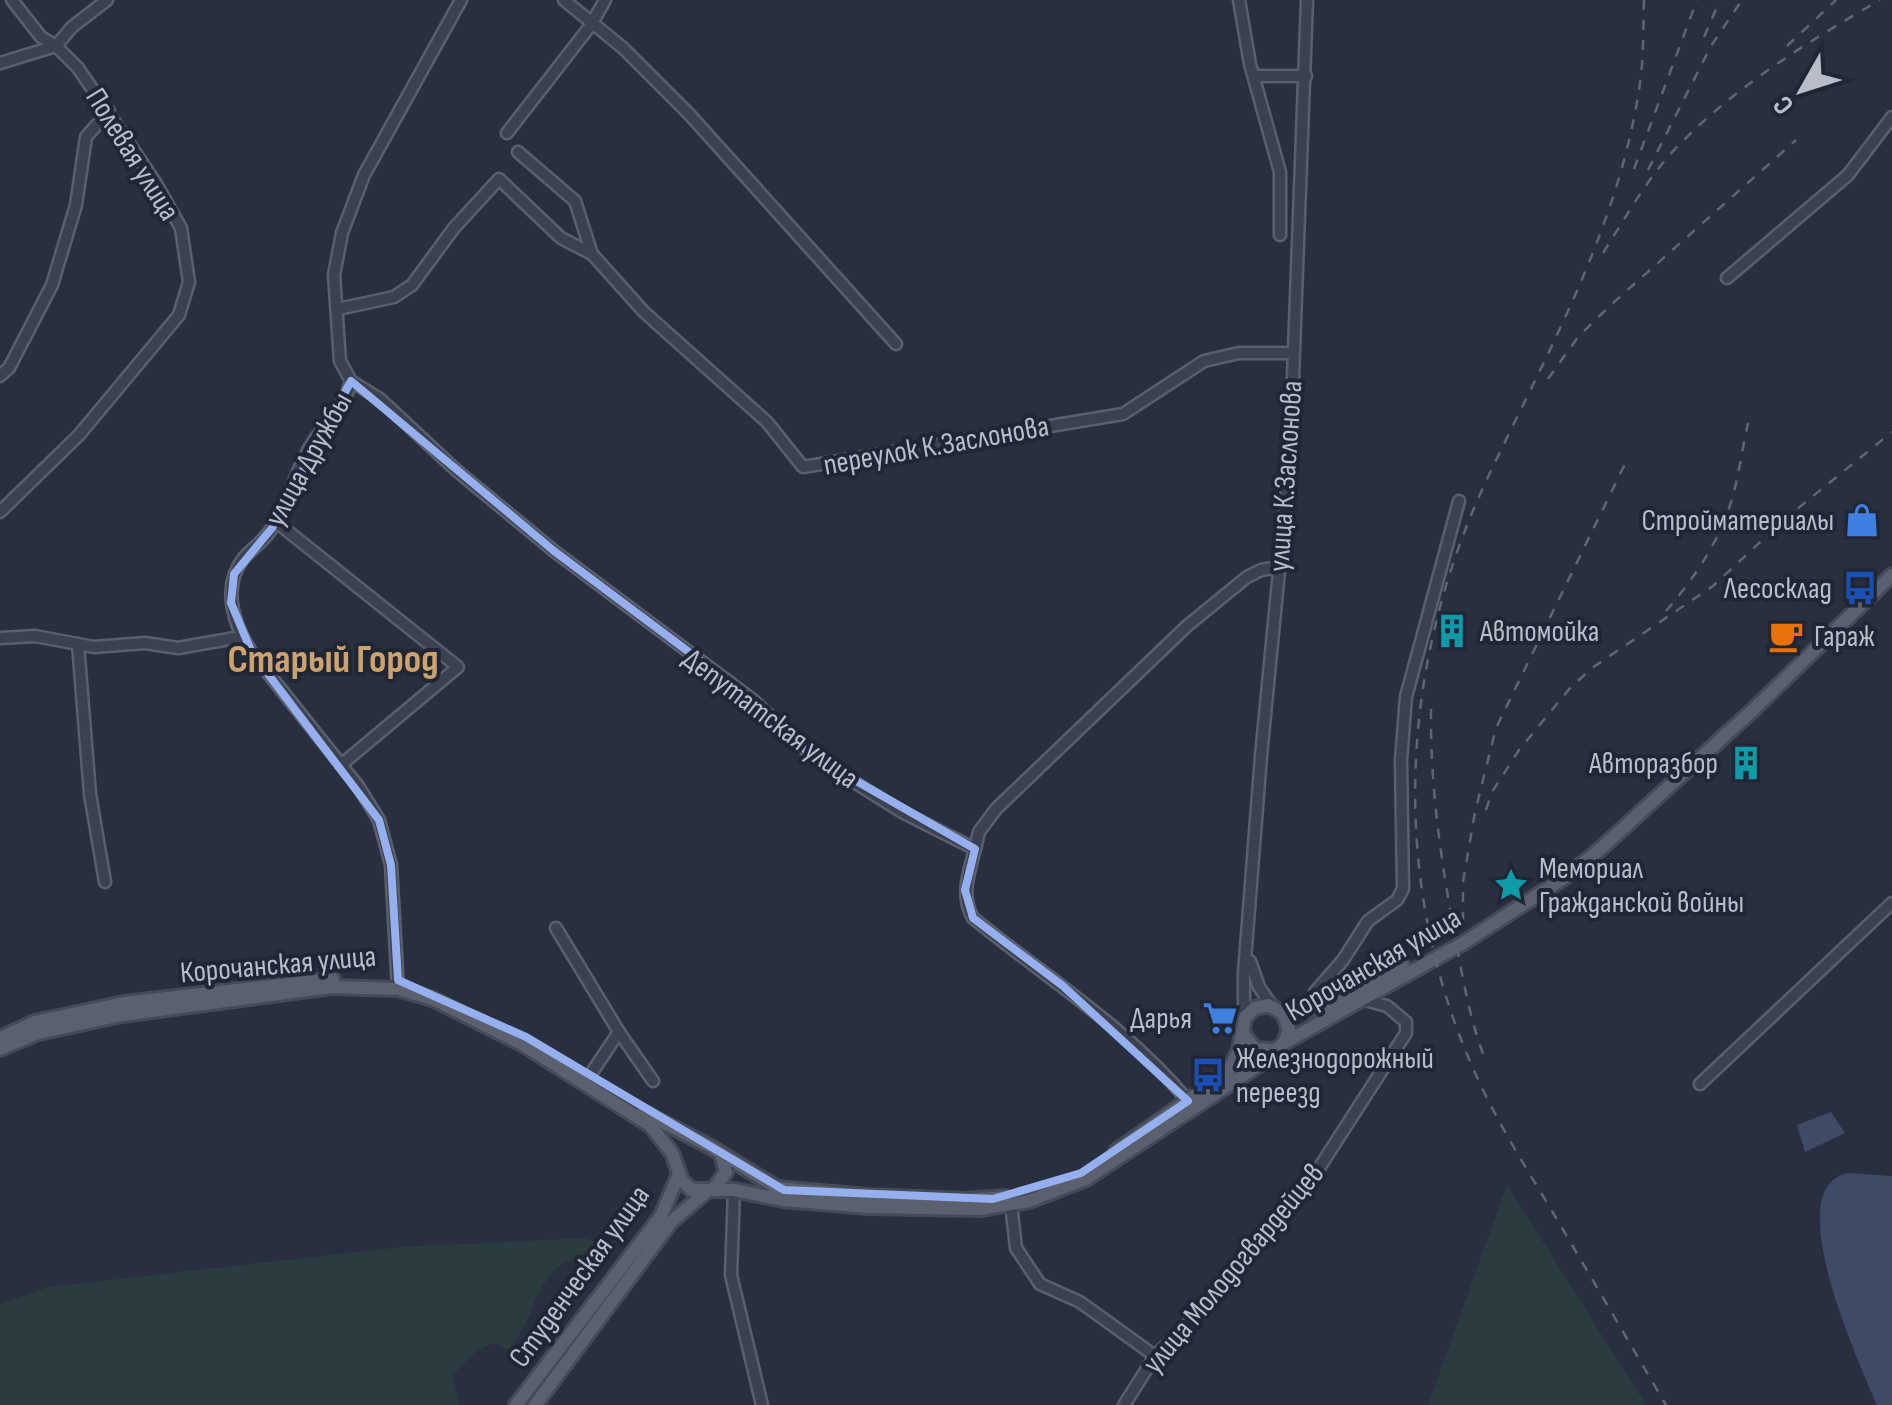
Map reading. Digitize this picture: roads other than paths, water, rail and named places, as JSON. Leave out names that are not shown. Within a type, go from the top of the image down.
[{"type":"main road","name":"Корочанская улица","points":[[1276,1008],[1318,1009],[1456,938],[1559,872],[1592,847],[1747,706],[1892,565]]},
{"type":"main road","name":"Корочанская улица","points":[[710,1191],[734,1190],[784,1200],[868,1207],[980,1209],[1011,1204],[1086,1179],[1259,1065],[1279,1046],[1466,942],[1564,878],[1753,710],[1892,575]]},
{"type":"main road","name":"Корочанская улица","points":[[0,1038],[35,1022],[124,1002],[330,978],[398,984],[434,990],[526,1038],[703,1146]]},
{"type":"main road","name":"Корочанская улица","points":[[0,1050],[38,1033],[122,1014],[331,987],[398,984],[522,1044],[651,1126],[679,1170]]},
{"type":"main road","points":[[722,1157],[772,1186],[795,1192],[992,1199],[1028,1194],[1081,1173],[1228,1072],[1240,1050],[1244,1027],[1255,1008],[1276,1008],[1289,1026],[1279,1046],[1255,1049],[1244,1027]]},
{"type":"main road","points":[[703,1146],[718,1151],[726,1172],[710,1191],[686,1186],[679,1170],[690,1149],[703,1146]]},
{"type":"main road","name":"Студенческая улица","points":[[516,1405],[660,1216],[679,1170]]},
{"type":"main road","name":"Студенческая улица","points":[[535,1405],[670,1222],[710,1191]]},
{"type":"street","name":"Полевая улица","points":[[0,512],[79,435],[179,315],[189,282],[181,228],[109,112],[78,68],[41,37],[12,0]]},
{"type":"street","points":[[0,63],[56,46],[72,27],[107,0]]},
{"type":"street","name":"улица Дружбы","points":[[241,637],[230,602],[234,574],[274,521],[314,441],[346,400],[351,382],[340,361],[334,275],[342,233],[364,175],[461,0]]},
{"type":"street","points":[[564,0],[624,48],[689,114],[896,344]]},
{"type":"street","points":[[508,134],[592,25],[605,0]]},
{"type":"street","points":[[1239,0],[1250,64],[1280,172],[1280,234]]},
{"type":"street","name":"улица К.Заслонова","points":[[1244,1027],[1261,756],[1290,458],[1307,0]]},
{"type":"street","points":[[1259,76],[1306,76]]},
{"type":"street","points":[[0,376],[52,285],[76,205],[86,137],[109,112]]},
{"type":"street","points":[[1728,278],[1848,175],[1892,117]]},
{"type":"street","name":"переулок К.Заслонова","points":[[518,152],[575,202],[592,254]]},
{"type":"street","name":"переулок К.Заслонова","points":[[338,309],[394,296],[412,285],[454,228],[499,179],[561,238],[592,254],[644,312],[768,422],[803,467],[1124,414],[1204,360],[1240,353],[1293,353]]},
{"type":"street","points":[[1282,210],[1298,212]]},
{"type":"street","name":"Депутатская улица","points":[[351,382],[380,399],[456,470],[569,563],[753,700],[811,755],[860,788],[975,849]]},
{"type":"street","points":[[1318,1009],[1315,992],[1343,960],[1368,921],[1397,900],[1403,889],[1401,760],[1406,697],[1459,501]]},
{"type":"street","points":[[274,521],[458,668],[341,765]]},
{"type":"street","points":[[1188,1101],[1062,986],[973,918],[966,906],[965,890],[979,832],[996,810],[1186,626],[1247,577],[1279,567]]},
{"type":"street","points":[[0,638],[35,636],[94,647],[145,643],[178,648],[241,637],[380,820],[391,865],[398,984]]},
{"type":"street","points":[[78,644],[90,794],[106,882]]},
{"type":"street","points":[[1700,1084],[1892,904]]},
{"type":"street","points":[[556,928],[653,1081]]},
{"type":"street","name":"улица К.Заслонова","points":[[1247,950],[1258,987],[1276,1008]]},
{"type":"street","name":"улица Молодогвардейцев","points":[[1124,1405],[1155,1356],[1213,1299],[1303,1194],[1406,1033],[1406,1022],[1387,1006],[1361,999]]},
{"type":"street","points":[[588,1078],[619,1032]]},
{"type":"street","points":[[734,1190],[731,1275],[762,1405]]},
{"type":"street","points":[[1011,1204],[1016,1248],[1040,1284],[1080,1302],[1155,1356]]},
{"type":"water","points":[[1831,1112],[1845,1133],[1805,1152],[1797,1125]]},
{"type":"water","points":[[1849,1173],[1892,1176],[1892,1405],[1877,1405],[1842,1318],[1822,1242],[1820,1209],[1829,1185]]},
{"type":"railway","points":[[1644,0],[1640,83],[1616,186],[1558,334],[1488,477],[1457,553],[1434,631],[1420,711],[1415,791],[1419,871],[1433,950],[1457,1028],[1506,1133],[1666,1405]]},
{"type":"railway","points":[[1634,169],[1697,0]]},
{"type":"railway","points":[[1704,37],[1720,0]]},
{"type":"railway","points":[[1648,170],[1711,46],[1742,0]]},
{"type":"railway","points":[[1787,46],[1836,0]]},
{"type":"railway","points":[[1603,253],[1658,169],[1701,124],[1774,66],[1880,0]]},
{"type":"railway","points":[[1548,379],[1578,337],[1614,302],[1796,140]]},
{"type":"railway","points":[[1666,611],[1720,532],[1734,492],[1748,423]]},
{"type":"railway","points":[[1486,810],[1492,792],[1519,750],[1570,688],[1592,668],[1713,586],[1786,518],[1892,432]]},
{"type":"railway","points":[[1463,922],[1463,882],[1496,728],[1625,464]]},
{"type":"railway","points":[[1431,709],[1435,799],[1446,888],[1468,1004],[1485,1059]]},
{"type":"place","name":"Стройматериалы","points":[[1862,520]]},
{"type":"place","name":"Лесосклад","points":[[1860,588]]},
{"type":"place","name":"Автомойка","points":[[1452,631]]},
{"type":"place","name":"Гараж","points":[[1786,636]]},
{"type":"place","name":"Авторазбор","points":[[1746,763]]},
{"type":"place","name":"Мемориал Гражданской войны","points":[[1511,885]]},
{"type":"place","name":"Дарья","points":[[1220,1018]]},
{"type":"place","name":"Железнодорожный переезд","points":[[1208,1075]]},
{"type":"district","name":"Старый Город","points":[[333,658]]}]
